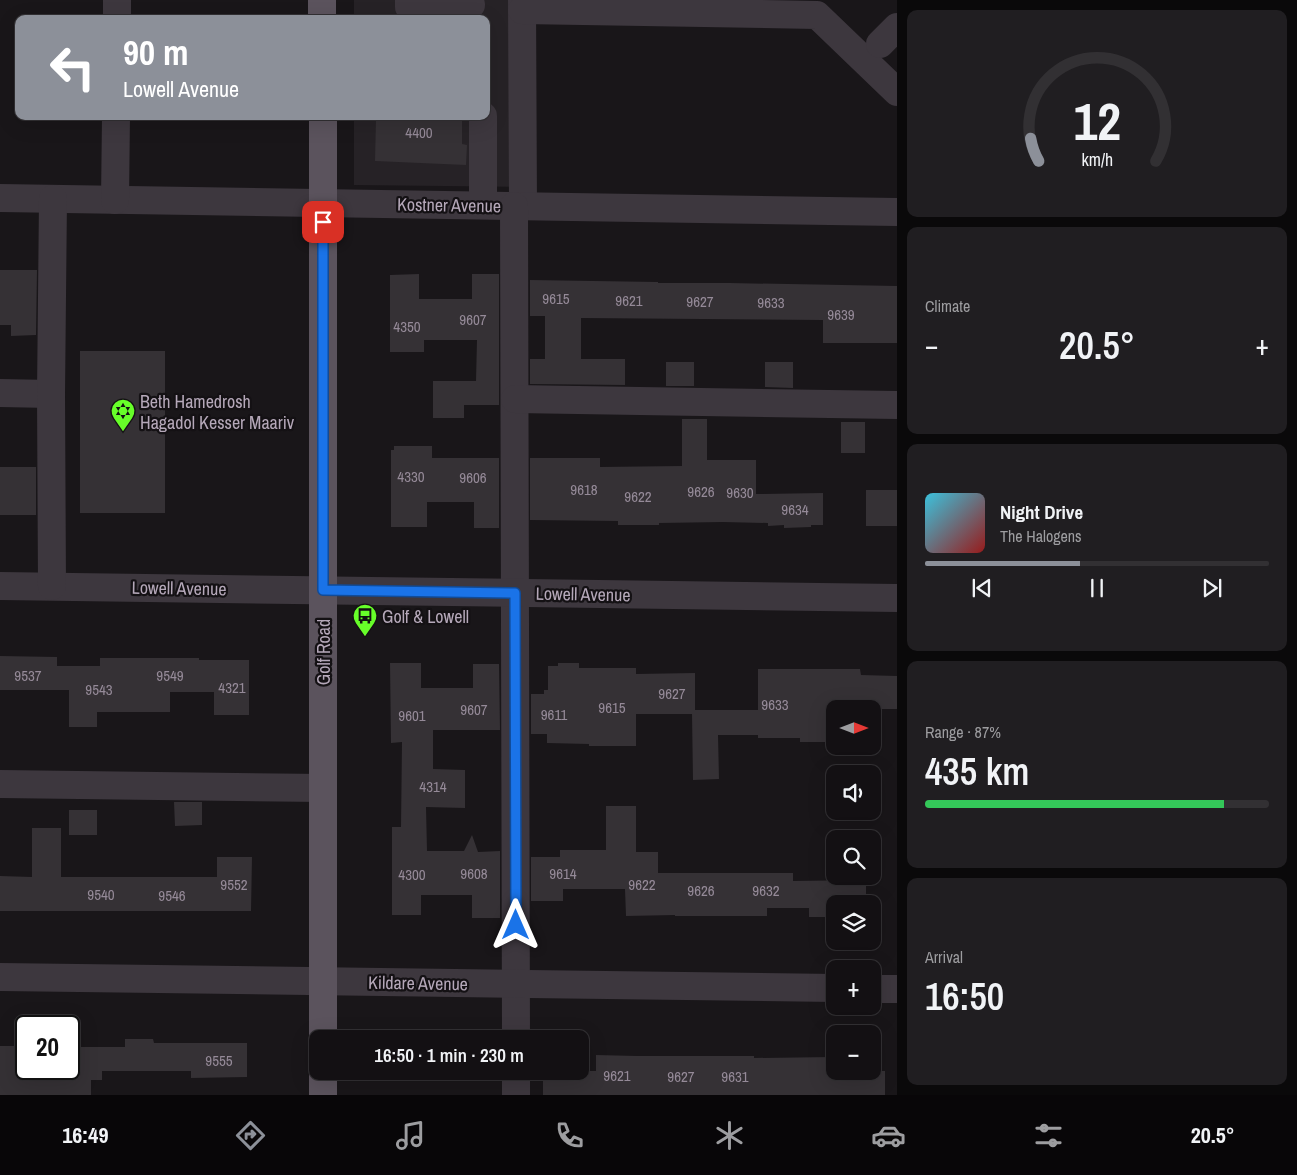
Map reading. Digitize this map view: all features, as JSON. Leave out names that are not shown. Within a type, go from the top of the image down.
[{"type":"main road","points":[[322,0],[322,15]]},
{"type":"main road","name":"Golf Road","points":[[323,120],[323,1030]]},
{"type":"main road","points":[[323,1080],[323,1095]]},
{"type":"street","points":[[117,0],[117,15]]},
{"type":"street","points":[[409,0],[409,7],[471,5],[470,0]]},
{"type":"street","points":[[516,1030],[515,399],[522,5],[817,15],[897,92]]},
{"type":"street","points":[[116,120],[116,200]]},
{"type":"street","points":[[483,120],[483,206]]},
{"type":"street","name":"Kostner Avenue","points":[[0,198],[897,212]]},
{"type":"street","points":[[52,586],[53,199]]},
{"type":"street","points":[[0,393],[52,394]]},
{"type":"street","points":[[515,399],[897,405]]},
{"type":"street","name":"Lowell Avenue","points":[[0,586],[897,598]]},
{"type":"street","points":[[0,784],[323,788]]},
{"type":"street","name":"Kildare Avenue","points":[[0,977],[826,988]]},
{"type":"street","points":[[881,989],[897,989]]},
{"type":"street","points":[[516,1080],[516,1095]]},
{"type":"shaded area","points":[[354,0],[522,0],[522,187],[354,185],[354,120],[490,120],[490,15],[354,15]]},
{"type":"building","points":[[376,120],[462,120],[462,144],[467,145],[466,165],[375,161]]},
{"type":"building","points":[[0,270],[37,270],[36,335],[11,336],[11,325],[0,325]]},
{"type":"building","points":[[419,274],[419,299],[472,299],[472,274],[499,274],[499,405],[464,405],[464,418],[433,418],[433,381],[476,381],[477,340],[424,340],[424,352],[390,352],[390,275]]},
{"type":"building","points":[[530,280],[897,286],[897,343],[823,343],[823,320],[581,318],[581,359],[625,359],[625,385],[530,384],[530,359],[545,359],[545,316],[530,316]]},
{"type":"building","name":"Beth Hamedrosh Hagadol Kesser Maariv","points":[[80,351],[165,351],[165,513],[80,513]]},
{"type":"building","points":[[666,362],[694,362],[694,386],[666,386]]},
{"type":"building","points":[[765,362],[793,362],[793,388],[765,387]]},
{"type":"building","points":[[682,419],[707,419],[707,460],[756,460],[756,494],[823,493],[823,525],[784,528],[784,525],[768,526],[768,523],[723,522],[618,525],[618,521],[530,520],[530,458],[600,458],[600,467],[682,466]]},
{"type":"building","points":[[841,422],[865,422],[865,453],[841,453]]},
{"type":"building","points":[[394,446],[432,446],[432,458],[499,458],[499,528],[474,528],[474,502],[427,502],[427,527],[391,527],[391,450],[394,450]]},
{"type":"building","points":[[0,467],[36,467],[36,515],[0,515]]},
{"type":"building","points":[[866,490],[897,490],[897,526],[866,526]]},
{"type":"building","points":[[0,656],[57,657],[57,666],[100,666],[100,658],[249,660],[249,715],[214,715],[214,692],[170,692],[170,712],[97,712],[97,727],[69,727],[69,690],[0,690]]},
{"type":"building","points":[[390,663],[421,663],[421,688],[473,688],[473,664],[499,664],[500,730],[433,730],[433,769],[465,770],[465,808],[426,807],[427,851],[464,851],[472,835],[478,852],[500,851],[500,918],[472,918],[472,895],[421,895],[421,915],[392,915],[392,827],[401,827],[402,742],[391,743]]},
{"type":"building","points":[[558,663],[579,663],[579,668],[636,668],[636,674],[695,673],[695,710],[758,710],[758,669],[860,669],[861,675],[897,676],[897,709],[881,709],[881,700],[826,700],[826,742],[800,742],[800,738],[758,738],[758,735],[718,735],[719,779],[693,780],[692,714],[636,714],[636,746],[589,746],[589,744],[547,743],[547,734],[531,734],[531,694],[544,694],[544,690],[548,690],[548,666],[558,666]]},
{"type":"building","points":[[174,802],[202,802],[202,825],[175,826]]},
{"type":"building","points":[[606,806],[636,806],[636,852],[658,852],[658,873],[793,873],[793,881],[826,881],[826,885],[866,885],[866,895],[826,895],[826,917],[809,917],[809,908],[767,908],[767,916],[626,916],[625,889],[563,889],[563,901],[531,901],[531,857],[560,857],[560,850],[606,850]]},
{"type":"building","points":[[69,810],[97,810],[97,835],[69,835]]},
{"type":"building","points":[[32,828],[61,828],[61,877],[217,877],[217,857],[252,857],[251,911],[0,911],[0,876],[32,877]]},
{"type":"building","points":[[125,1039],[153,1039],[154,1043],[247,1043],[247,1077],[191,1078],[191,1071],[102,1071],[102,1080],[91,1080],[91,1095],[0,1095],[0,1046],[15,1046],[15,1080],[80,1080],[80,1047],[125,1047]]},
{"type":"building","points":[[596,1055],[754,1056],[754,1058],[826,1057],[826,1080],[881,1080],[881,1071],[885,1071],[885,1095],[543,1095],[543,1080],[589,1080],[589,1071],[596,1071]]},
{"type":"place","name":"Beth Hamedrosh Hagadol Kesser Maariv","points":[[123,432]]},
{"type":"place","name":"Golf & Lowell","points":[[365,637]]},
{"type":"route","points":[[323,222],[323,590],[515,593],[516,925]]}]
